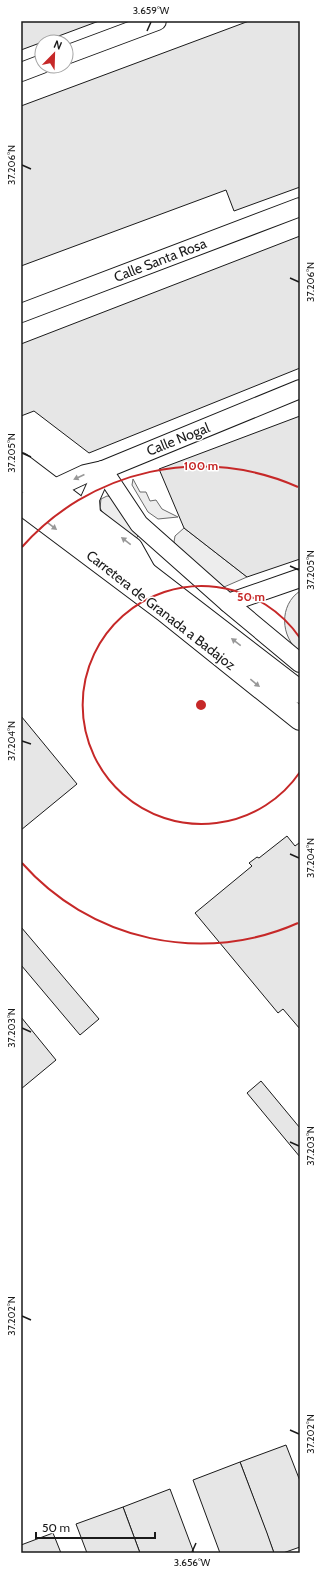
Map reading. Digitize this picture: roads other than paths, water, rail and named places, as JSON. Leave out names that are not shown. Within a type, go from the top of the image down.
[{"type":"highway","name":"Carretera de Granada a Badajoz","points":[[21,477],[148,573],[300,692]]},
{"type":"highway","name":"Carretera de Granada a Badajoz","points":[[21,503],[165,611],[300,719]]},
{"type":"street","points":[[74,52],[156,21]]},
{"type":"street","points":[[21,72],[34,67]]},
{"type":"street","name":"Calle Santa Rosa","points":[[21,313],[300,207]]},
{"type":"street","name":"Calle Nogal","points":[[55,488],[85,474],[103,470],[300,390]]},
{"type":"street","points":[[21,462],[133,547],[148,573]]},
{"type":"street","points":[[91,514],[90,500],[103,470]]},
{"type":"street","points":[[103,470],[139,524],[228,604],[300,663]]},
{"type":"street","points":[[228,604],[300,578]]}]
